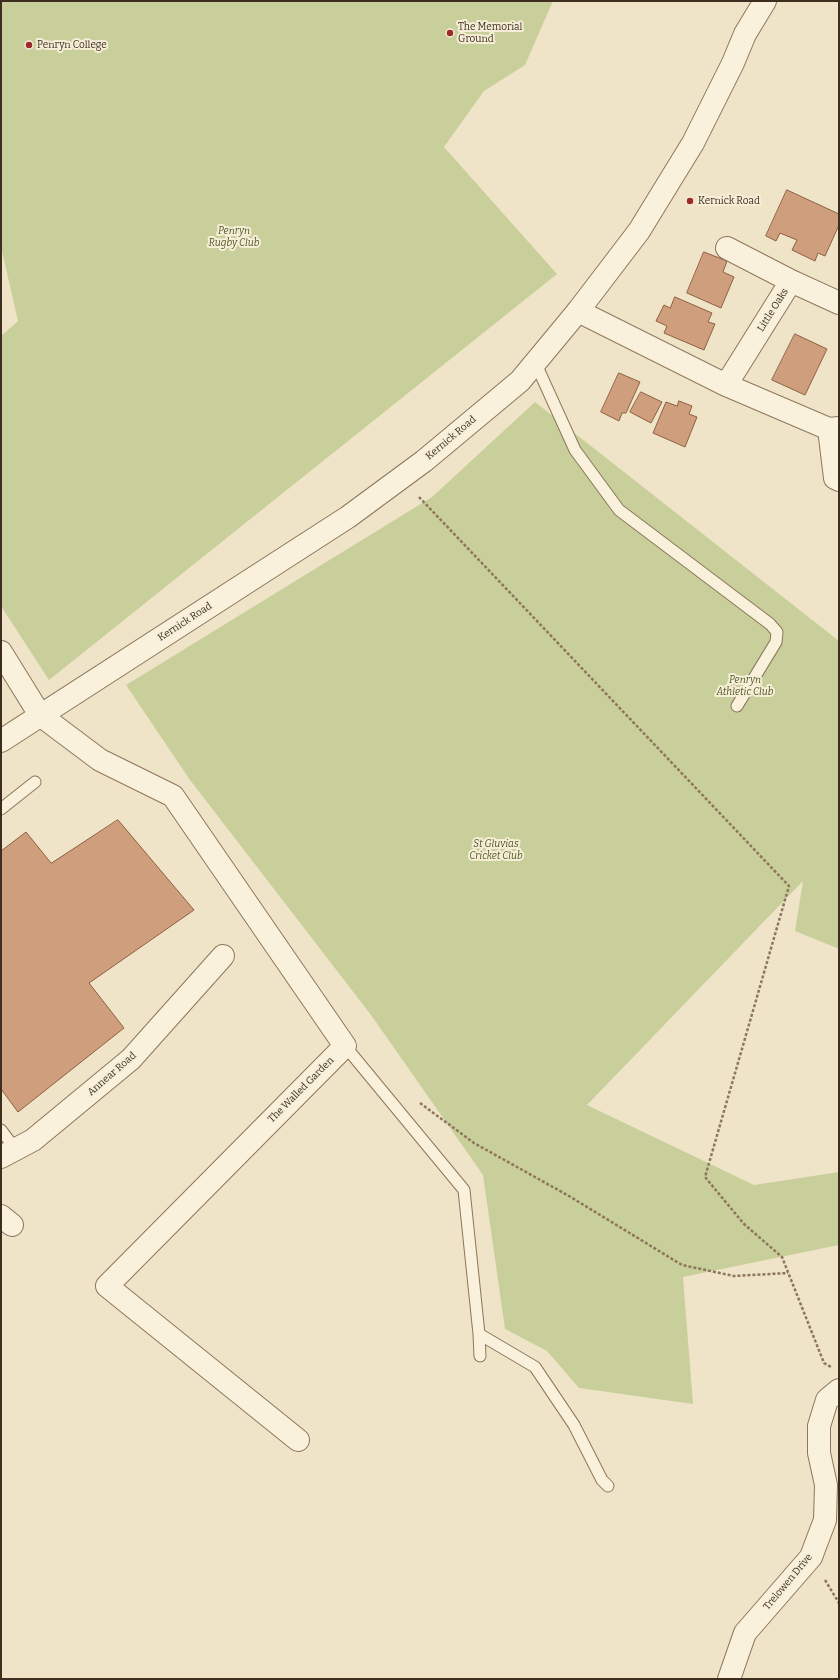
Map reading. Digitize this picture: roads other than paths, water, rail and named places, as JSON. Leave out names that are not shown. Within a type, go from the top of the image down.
[{"type":"street","name":"Kernick Road","points":[[1,740],[348,517],[424,461],[520,381],[578,311],[639,231],[693,143],[733,63],[745,34],[765,1]]},
{"type":"street","points":[[727,248],[791,280]]},
{"type":"street","name":"Little Oaks","points":[[726,385],[791,280],[839,303]]},
{"type":"street","points":[[578,311],[726,385],[834,428],[835,478],[839,480]]},
{"type":"street","points":[[1,652],[40,715],[100,760],[173,796],[345,1046]]},
{"type":"street","name":"Annear Road","points":[[8,1154],[33,1140],[131,1059],[223,956]]},
{"type":"street","name":"The Walled Garden","points":[[298,1440],[107,1286],[345,1046]]},
{"type":"street","name":"Trelowen Drive","points":[[729,1679],[745,1633],[811,1557],[826,1520],[826,1486],[819,1453],[820,1426],[827,1400],[839,1390]]},
{"type":"lane","points":[[536,362],[575,450],[619,510],[770,624],[777,632],[776,642],[737,706]]},
{"type":"lane","points":[[1,809],[35,782]]},
{"type":"lane","points":[[345,1046],[464,1190],[480,1356]]},
{"type":"lane","points":[[1,1130],[8,1154]]},
{"type":"lane","points":[[479,1334],[536,1367],[574,1425],[602,1480],[608,1486]]},
{"type":"place","name":"The Memorial Ground","points":[[450,33]]},
{"type":"place","name":"Penryn College","points":[[29,45]]},
{"type":"place","name":"Kernick Road","points":[[690,201]]},
{"type":"park label","name":"Penryn Rugby Club","points":[[234,236]]},
{"type":"park label","name":"Penryn Athletic Club","points":[[745,686]]},
{"type":"park label","name":"St Gluvias Cricket Club","points":[[496,850]]}]
